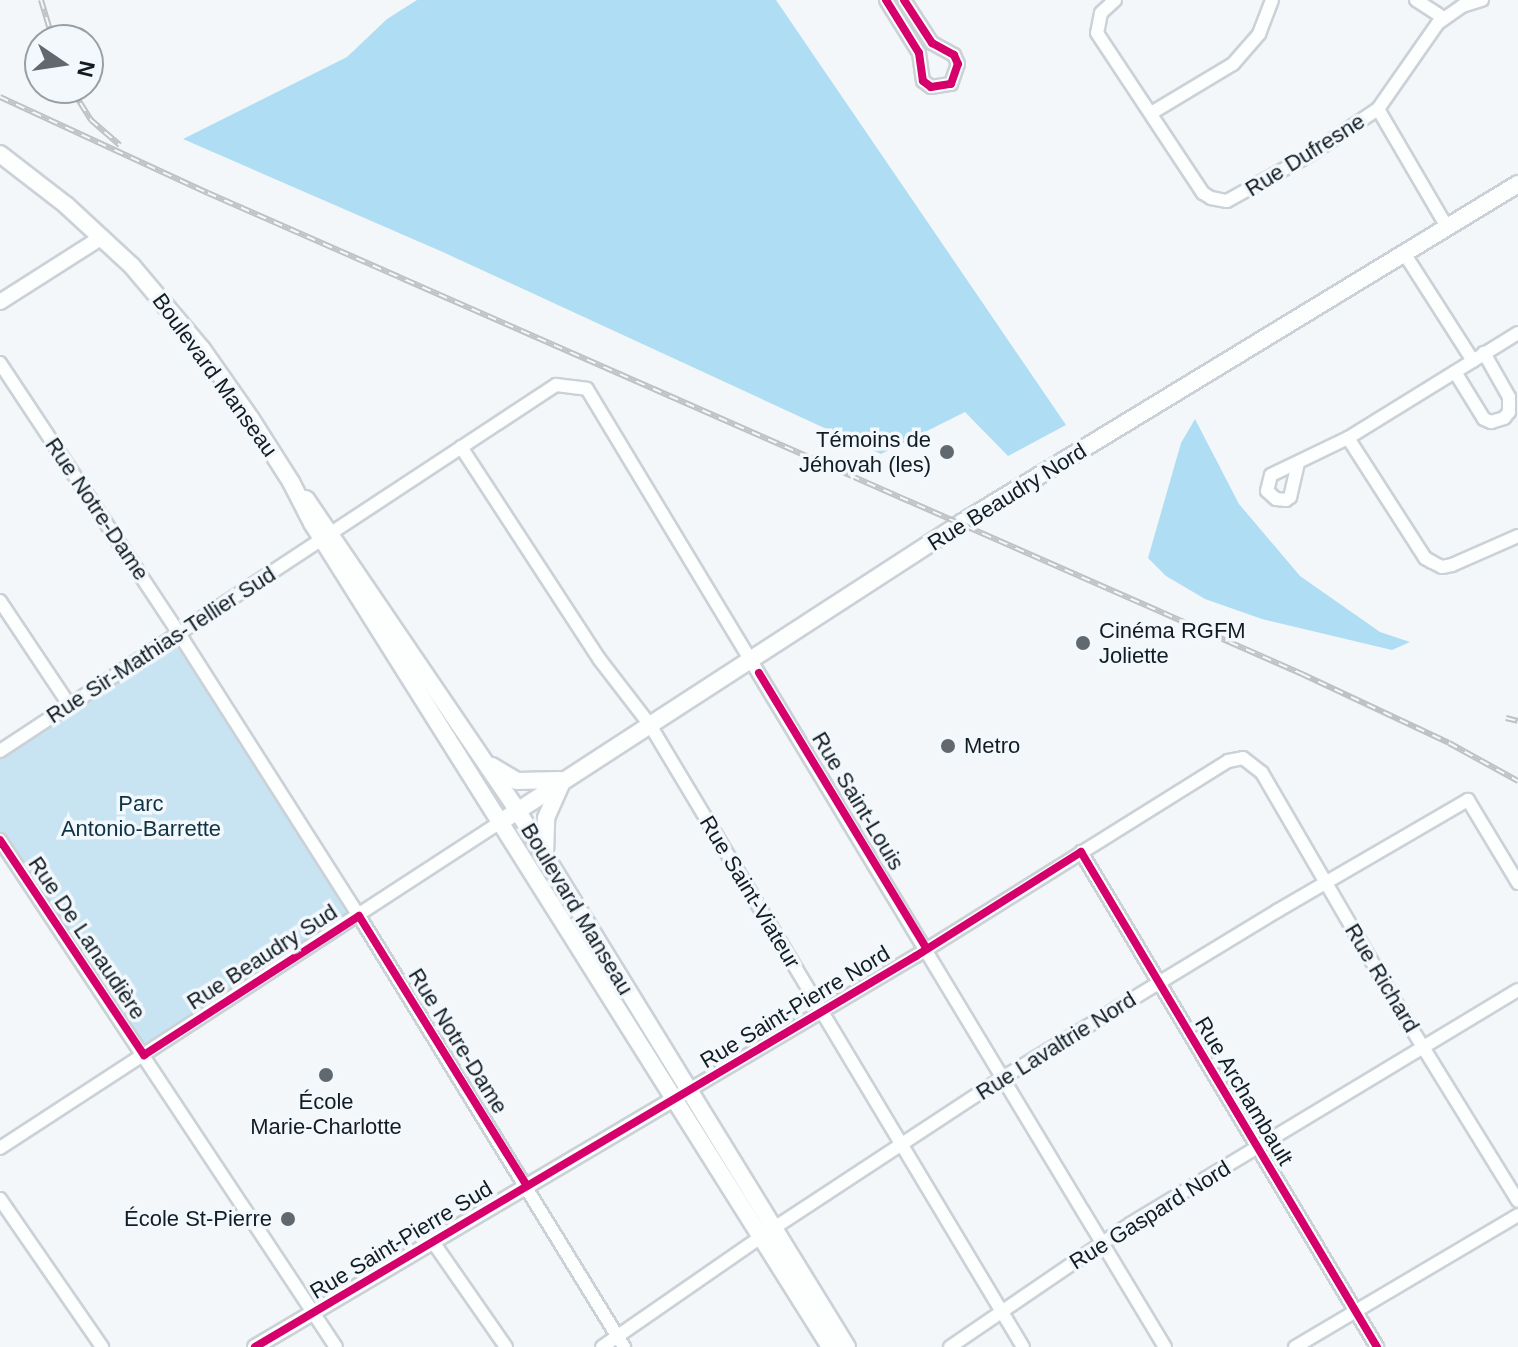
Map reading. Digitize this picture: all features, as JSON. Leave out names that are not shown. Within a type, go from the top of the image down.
[{"type":"main road","name":"Boulevard Manseau","points":[[0,154],[102,237],[168,306],[202,349],[517,810],[683,1094],[768,1232],[847,1347]]},
{"type":"main road","name":"Rue Beaudry Nord","points":[[502,821],[963,522],[1518,184]]},
{"type":"main road","name":"Boulevard Manseau","points":[[327,536],[502,821],[683,1094]]},
{"type":"main road","points":[[479,755],[504,776],[517,781],[564,780]]},
{"type":"main road","points":[[546,859],[544,837],[548,808],[564,780]]},
{"type":"main road","name":"Boulevard Manseau","points":[[768,1232],[830,1347]]},
{"type":"street","points":[[886,0],[919,53],[923,81],[931,87],[951,84],[958,64],[954,55],[932,43],[904,0]]},
{"type":"street","points":[[1115,0],[1101,13],[1097,33],[1153,112],[1233,64],[1259,34],[1272,0]]},
{"type":"street","points":[[1416,0],[1444,18]]},
{"type":"street","name":"Rue Dufresne","points":[[1153,112],[1203,193],[1220,200],[1233,200],[1378,109],[1418,48],[1444,18],[1462,6],[1482,0]]},
{"type":"street","points":[[1378,109],[1447,227]]},
{"type":"street","points":[[0,302],[102,237]]},
{"type":"street","points":[[1404,253],[1509,397],[1509,412],[1504,418],[1491,422],[1484,419],[1455,372]]},
{"type":"street","points":[[1298,463],[1348,438],[1518,333]]},
{"type":"street","name":"Rue Notre-Dame","points":[[0,363],[180,635],[359,916],[621,1342]]},
{"type":"street","name":"Rue Sir-Mathias-Tellier Sud","points":[[0,751],[556,385],[579,385]]},
{"type":"street","name":"Rue Saint-Louis","points":[[579,385],[587,389],[598,404],[1165,1347]]},
{"type":"street","points":[[1348,438],[1425,558],[1442,567],[1518,536]]},
{"type":"street","name":"Rue Saint-Viateur","points":[[461,447],[600,660],[650,725],[1023,1347]]},
{"type":"street","points":[[0,601],[70,706]]},
{"type":"street","name":"Rue Saint-Pierre Nord","points":[[683,1094],[822,1012],[1228,761],[1243,758]]},
{"type":"street","name":"Rue Richard","points":[[1243,758],[1262,773],[1518,1201]]},
{"type":"street","name":"Rue Lavaltrie Nord","points":[[602,1347],[621,1342],[768,1232],[1004,1077],[1158,982],[1468,800],[1518,883]]},
{"type":"street","name":"Rue Beaudry Sud","points":[[0,1148],[502,821]]},
{"type":"street","name":"Rue De Lanaudière","points":[[0,840],[336,1347]]},
{"type":"street","name":"Rue Archambault","points":[[1081,852],[1377,1347]]},
{"type":"street","name":"Rue Gaspard Nord","points":[[950,1347],[1103,1242],[1518,990]]},
{"type":"street","name":"Rue Saint-Pierre Sud","points":[[255,1347],[683,1094]]},
{"type":"street","points":[[0,1199],[102,1347]]},
{"type":"street","points":[[1295,1347],[1354,1309],[1518,1215]]},
{"type":"street","points":[[433,1242],[506,1347]]},
{"type":"green space","name":"Parc Antonio-Barrette","points":[[180,635],[359,916],[144,1055],[0,840],[0,751]]},
{"type":"shaded area","points":[[417,0],[776,0],[1066,425],[1008,456],[965,412],[881,454],[445,253],[183,139],[347,57],[387,19]]},
{"type":"shaded area","points":[[1195,419],[1239,504],[1300,576],[1380,632],[1410,642],[1392,650],[1262,619],[1205,599],[1166,576],[1148,558],[1181,443]]},
{"type":"railway","points":[[41,0],[48,24]]},
{"type":"railway","points":[[0,97],[208,193],[1302,674],[1449,743],[1518,781]]},
{"type":"railway","points":[[81,104],[91,120],[120,145]]},
{"type":"railway","points":[[1506,718],[1518,721]]},
{"type":"cycle path","points":[[886,0],[919,53],[923,81],[931,87],[951,84],[958,64],[954,55],[932,43],[904,0]]},
{"type":"cycle path","points":[[759,673],[926,948]]},
{"type":"cycle path","points":[[0,840],[144,1055],[359,916],[527,1186]]},
{"type":"cycle path","points":[[255,1347],[916,956],[1081,852],[1377,1347]]},
{"type":"place","name":"Témoins de Jéhovah (les)","points":[[947,452]]},
{"type":"place","name":"Cinéma RGFM Joliette","points":[[1083,643]]},
{"type":"place","name":"Metro","points":[[948,746]]},
{"type":"place","name":"École Marie-Charlotte","points":[[326,1075]]},
{"type":"place","name":"École St-Pierre","points":[[288,1219]]}]
